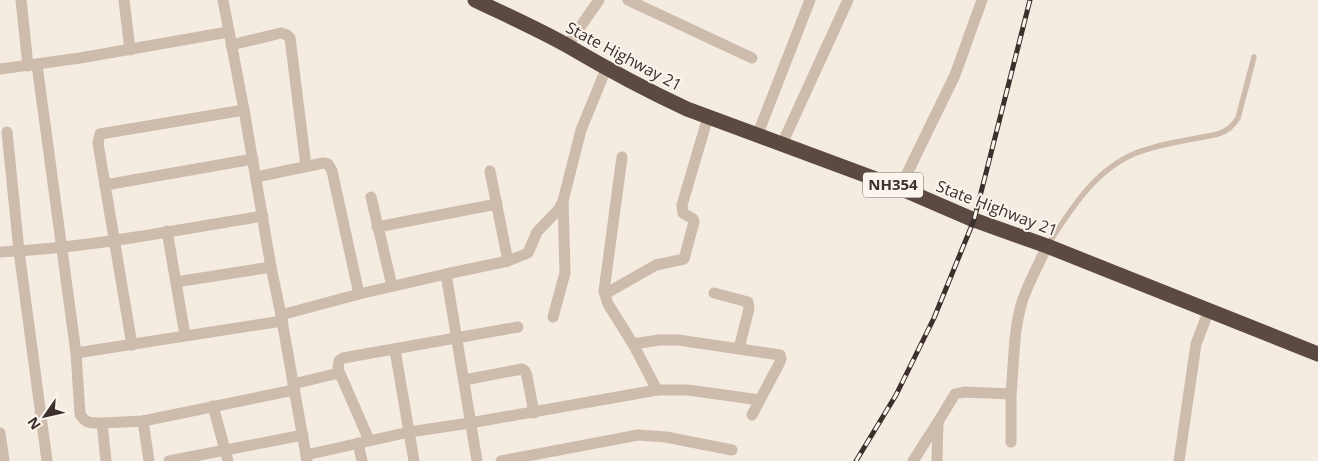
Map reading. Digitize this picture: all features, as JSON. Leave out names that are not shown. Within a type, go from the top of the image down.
[{"type":"highway","name":"State Highway 21","points":[[475,0],[567,46],[652,93],[708,117],[900,188],[974,220],[1047,246],[1318,354]]},
{"type":"street","points":[[124,0],[130,50]]},
{"type":"street","points":[[222,0],[244,110],[307,458],[363,442],[409,432],[470,424],[658,390],[688,390],[760,400]]},
{"type":"street","points":[[567,46],[599,0]]},
{"type":"street","points":[[628,0],[752,58]]},
{"type":"street","points":[[758,136],[810,0]]},
{"type":"street","points":[[782,144],[848,0]]},
{"type":"street","points":[[900,188],[955,75],[982,0]]},
{"type":"street","points":[[25,1],[32,65],[62,247],[76,353],[80,414],[85,421],[89,423],[143,421],[294,387],[340,373]]},
{"type":"street","points":[[0,69],[130,50],[228,32]]},
{"type":"street","points":[[231,45],[281,33],[290,38],[306,166]]},
{"type":"street","points":[[553,317],[565,272],[563,201],[581,130],[606,69]]},
{"type":"street","points":[[132,345],[104,185],[98,143],[100,134],[244,110]]},
{"type":"street","points":[[605,294],[656,265],[684,259],[694,222],[693,218],[683,213],[682,205],[708,117]]},
{"type":"street","points":[[6,132],[19,251],[47,461]]},
{"type":"street","points":[[622,157],[605,294],[608,304],[633,344],[658,390]]},
{"type":"street","points":[[104,185],[253,159]]},
{"type":"street","points":[[256,177],[323,163],[330,166],[359,294]]},
{"type":"street","points":[[490,171],[508,262]]},
{"type":"street","points":[[370,197],[392,286]]},
{"type":"street","points":[[76,353],[282,318],[359,294],[508,262],[528,253],[537,232],[556,213],[563,201]]},
{"type":"street","points":[[377,227],[497,204]]},
{"type":"street","points":[[0,252],[113,241],[263,216]]},
{"type":"street","points":[[167,231],[185,335]]},
{"type":"street","points":[[1011,442],[1011,394],[1017,326],[1025,294],[1047,246]]},
{"type":"street","points":[[176,282],[271,267]]},
{"type":"street","points":[[446,274],[477,461]]},
{"type":"street","points":[[714,293],[748,302],[749,309],[739,348]]},
{"type":"street","points":[[1179,461],[1196,344],[1209,310]]},
{"type":"street","points":[[362,461],[363,442],[340,373],[339,361],[343,358],[518,327]]},
{"type":"street","points":[[633,344],[669,339],[780,355],[779,364],[752,415]]},
{"type":"street","points":[[396,350],[414,461]]},
{"type":"street","points":[[464,380],[522,369],[525,372],[534,413]]},
{"type":"street","points":[[913,461],[951,398],[960,392],[1011,394]]},
{"type":"street","points":[[213,406],[226,456]]},
{"type":"street","points":[[143,421],[149,461]]},
{"type":"street","points":[[938,422],[938,461]]},
{"type":"street","points":[[102,423],[106,461]]},
{"type":"street","points":[[0,433],[2,454]]},
{"type":"street","points":[[169,461],[226,456],[302,435]]},
{"type":"street","points":[[501,461],[638,436],[666,437],[732,450]]},
{"type":"lane","points":[[1047,246],[1083,195],[1101,175],[1115,164],[1147,149],[1226,132],[1233,126],[1238,118],[1254,57]]},
{"type":"railway","points":[[856,461],[896,395],[934,318],[974,220],[1030,0]]}]
